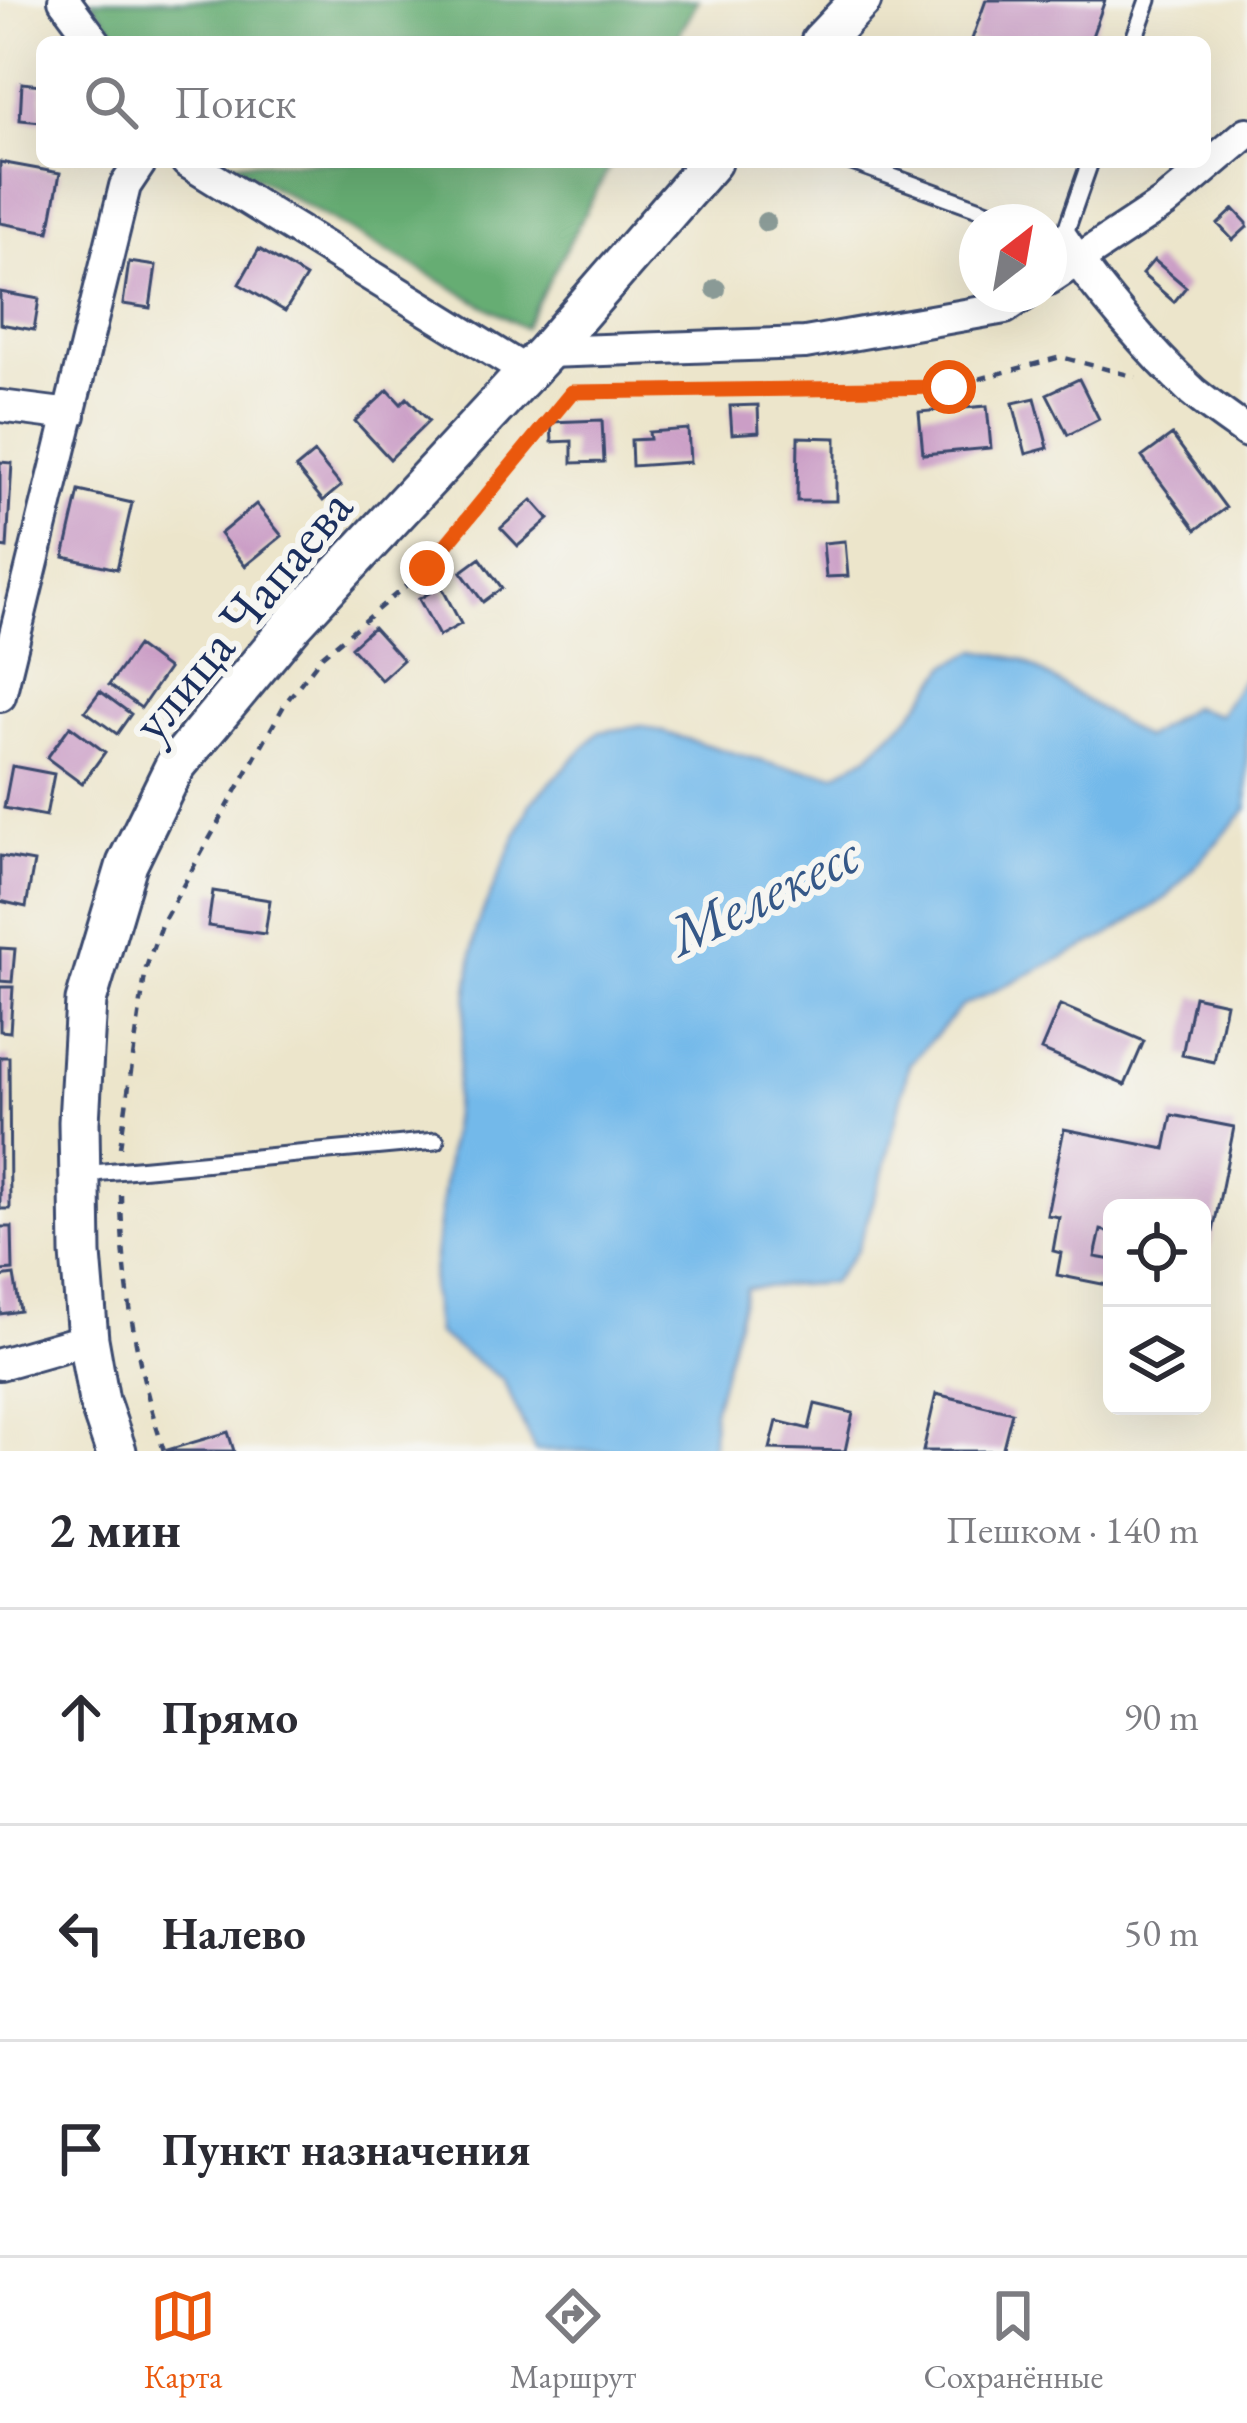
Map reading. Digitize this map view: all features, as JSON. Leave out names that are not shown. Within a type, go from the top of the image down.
[{"type":"street","points":[[64,0],[91,36]]},
{"type":"street","points":[[827,36],[861,0]]},
{"type":"street","points":[[1211,163],[1247,133]]},
{"type":"street","points":[[0,696],[125,186],[137,168]]},
{"type":"street","points":[[197,168],[536,362],[805,343],[982,312]]},
{"type":"street","name":"улица Чапаева","points":[[116,1451],[99,1400],[88,1339],[79,1122],[86,1001],[127,864],[176,766],[293,623],[536,362],[706,168]]},
{"type":"street","points":[[1067,242],[1164,202],[1205,168]]},
{"type":"street","points":[[1067,249],[1194,392],[1247,432]]},
{"type":"street","points":[[0,406],[70,416]]},
{"type":"street","points":[[0,1364],[88,1339]]},
{"type":"lane","points":[[1135,36],[1148,0]]},
{"type":"lane","points":[[868,168],[967,204]]},
{"type":"lane","points":[[1067,232],[1088,168]]},
{"type":"lane","points":[[80,1175],[436,1142]]},
{"type":"path","points":[[164,1451],[132,1331],[121,1242],[120,1138],[146,968],[161,925],[286,702],[322,656],[427,568],[572,392],[949,387],[1060,357],[1194,392]]},
{"type":"green space","points":[[91,0],[698,0],[678,36],[118,36]]},
{"type":"green space","points":[[240,168],[609,168],[524,328]]},
{"type":"water","name":"Мелекесс","points":[[978,650],[1023,660],[1144,738],[1191,707],[1219,715],[1247,672],[1247,809],[1167,897],[1109,935],[961,1007],[909,1064],[884,1170],[857,1250],[831,1283],[746,1288],[713,1411],[712,1451],[535,1451],[503,1380],[437,1334],[431,1290],[476,928],[530,804],[599,732],[642,726],[778,766],[835,774],[868,756],[912,714],[948,665]]},
{"type":"building","points":[[986,0],[1105,0],[1092,36],[973,36]]},
{"type":"building","points":[[22,83],[36,84],[36,121],[20,120]]},
{"type":"building","points":[[0,162],[60,173],[49,232],[0,223]]},
{"type":"building","points":[[1234,209],[1247,227],[1233,240],[1218,224]]},
{"type":"building","points":[[259,249],[306,277],[285,311],[239,284]]},
{"type":"building","points":[[1154,260],[1186,287],[1174,302],[1142,274]]},
{"type":"building","points":[[129,262],[156,266],[150,308],[123,304]]},
{"type":"building","points":[[0,292],[39,299],[34,330],[0,324]]},
{"type":"building","points":[[1079,379],[1099,419],[1068,435],[1047,394]]},
{"type":"building","points":[[388,390],[401,404],[407,398],[429,421],[390,459],[355,421]]},
{"type":"building","points":[[1035,398],[1048,448],[1026,454],[1013,403]]},
{"type":"building","points":[[758,405],[759,432],[732,434],[730,406]]},
{"type":"building","points":[[987,406],[991,448],[923,454],[919,412]]},
{"type":"building","points":[[602,420],[604,462],[572,463],[572,441],[552,442],[551,422]]},
{"type":"building","points":[[688,429],[690,462],[632,466],[631,440],[650,439],[649,432]]},
{"type":"building","points":[[1172,435],[1226,508],[1196,530],[1142,457]]},
{"type":"building","points":[[798,437],[836,438],[836,501],[797,501]]},
{"type":"building","points":[[314,453],[341,486],[323,501],[296,468]]},
{"type":"building","points":[[0,462],[12,463],[7,548],[0,547]]},
{"type":"building","points":[[79,491],[132,503],[117,569],[64,557]]},
{"type":"building","points":[[532,500],[549,519],[518,546],[501,528]]},
{"type":"building","points":[[256,504],[282,536],[245,566],[220,534]]},
{"type":"building","points":[[845,541],[848,576],[826,577],[823,543]]},
{"type":"building","points":[[480,558],[502,588],[483,602],[461,572]]},
{"type":"building","points":[[441,586],[461,624],[439,636],[419,599]]},
{"type":"building","points":[[373,627],[403,660],[381,680],[351,647]]},
{"type":"building","points":[[137,646],[168,669],[141,708],[109,685]]},
{"type":"building","points":[[100,691],[131,714],[117,734],[85,711]]},
{"type":"building","points":[[70,726],[105,752],[82,784],[47,758]]},
{"type":"building","points":[[12,766],[54,774],[46,816],[4,808]]},
{"type":"building","points":[[0,856],[34,862],[26,907],[0,901]]},
{"type":"building","points":[[213,891],[270,900],[265,934],[208,926]]},
{"type":"building","points":[[0,948],[15,949],[12,982],[0,981]]},
{"type":"building","points":[[0,987],[13,987],[10,1032],[0,1031]]},
{"type":"building","points":[[1194,996],[1226,1003],[1214,1062],[1182,1055]]},
{"type":"building","points":[[1060,1005],[1144,1041],[1125,1085],[1041,1050]]},
{"type":"building","points":[[0,1057],[9,1057],[10,1209],[0,1209]]},
{"type":"building","points":[[1172,1115],[1234,1127],[1211,1242],[1211,1199],[1103,1199],[1103,1231],[1095,1257],[1103,1258],[1103,1284],[1057,1275],[1061,1253],[1053,1251],[1059,1217],[1047,1215],[1064,1129],[1165,1149]]},
{"type":"building","points":[[0,1227],[12,1227],[13,1270],[0,1271]]},
{"type":"building","points":[[14,1275],[20,1311],[0,1314],[0,1277]]},
{"type":"building","points":[[936,1394],[1012,1412],[1002,1451],[923,1451]]},
{"type":"building","points":[[815,1404],[853,1413],[845,1451],[770,1449],[777,1421],[809,1429]]},
{"type":"building","points":[[228,1432],[234,1451],[167,1451],[167,1450]]},
{"type":"route","points":[[427,568],[572,392],[949,387]]}]
